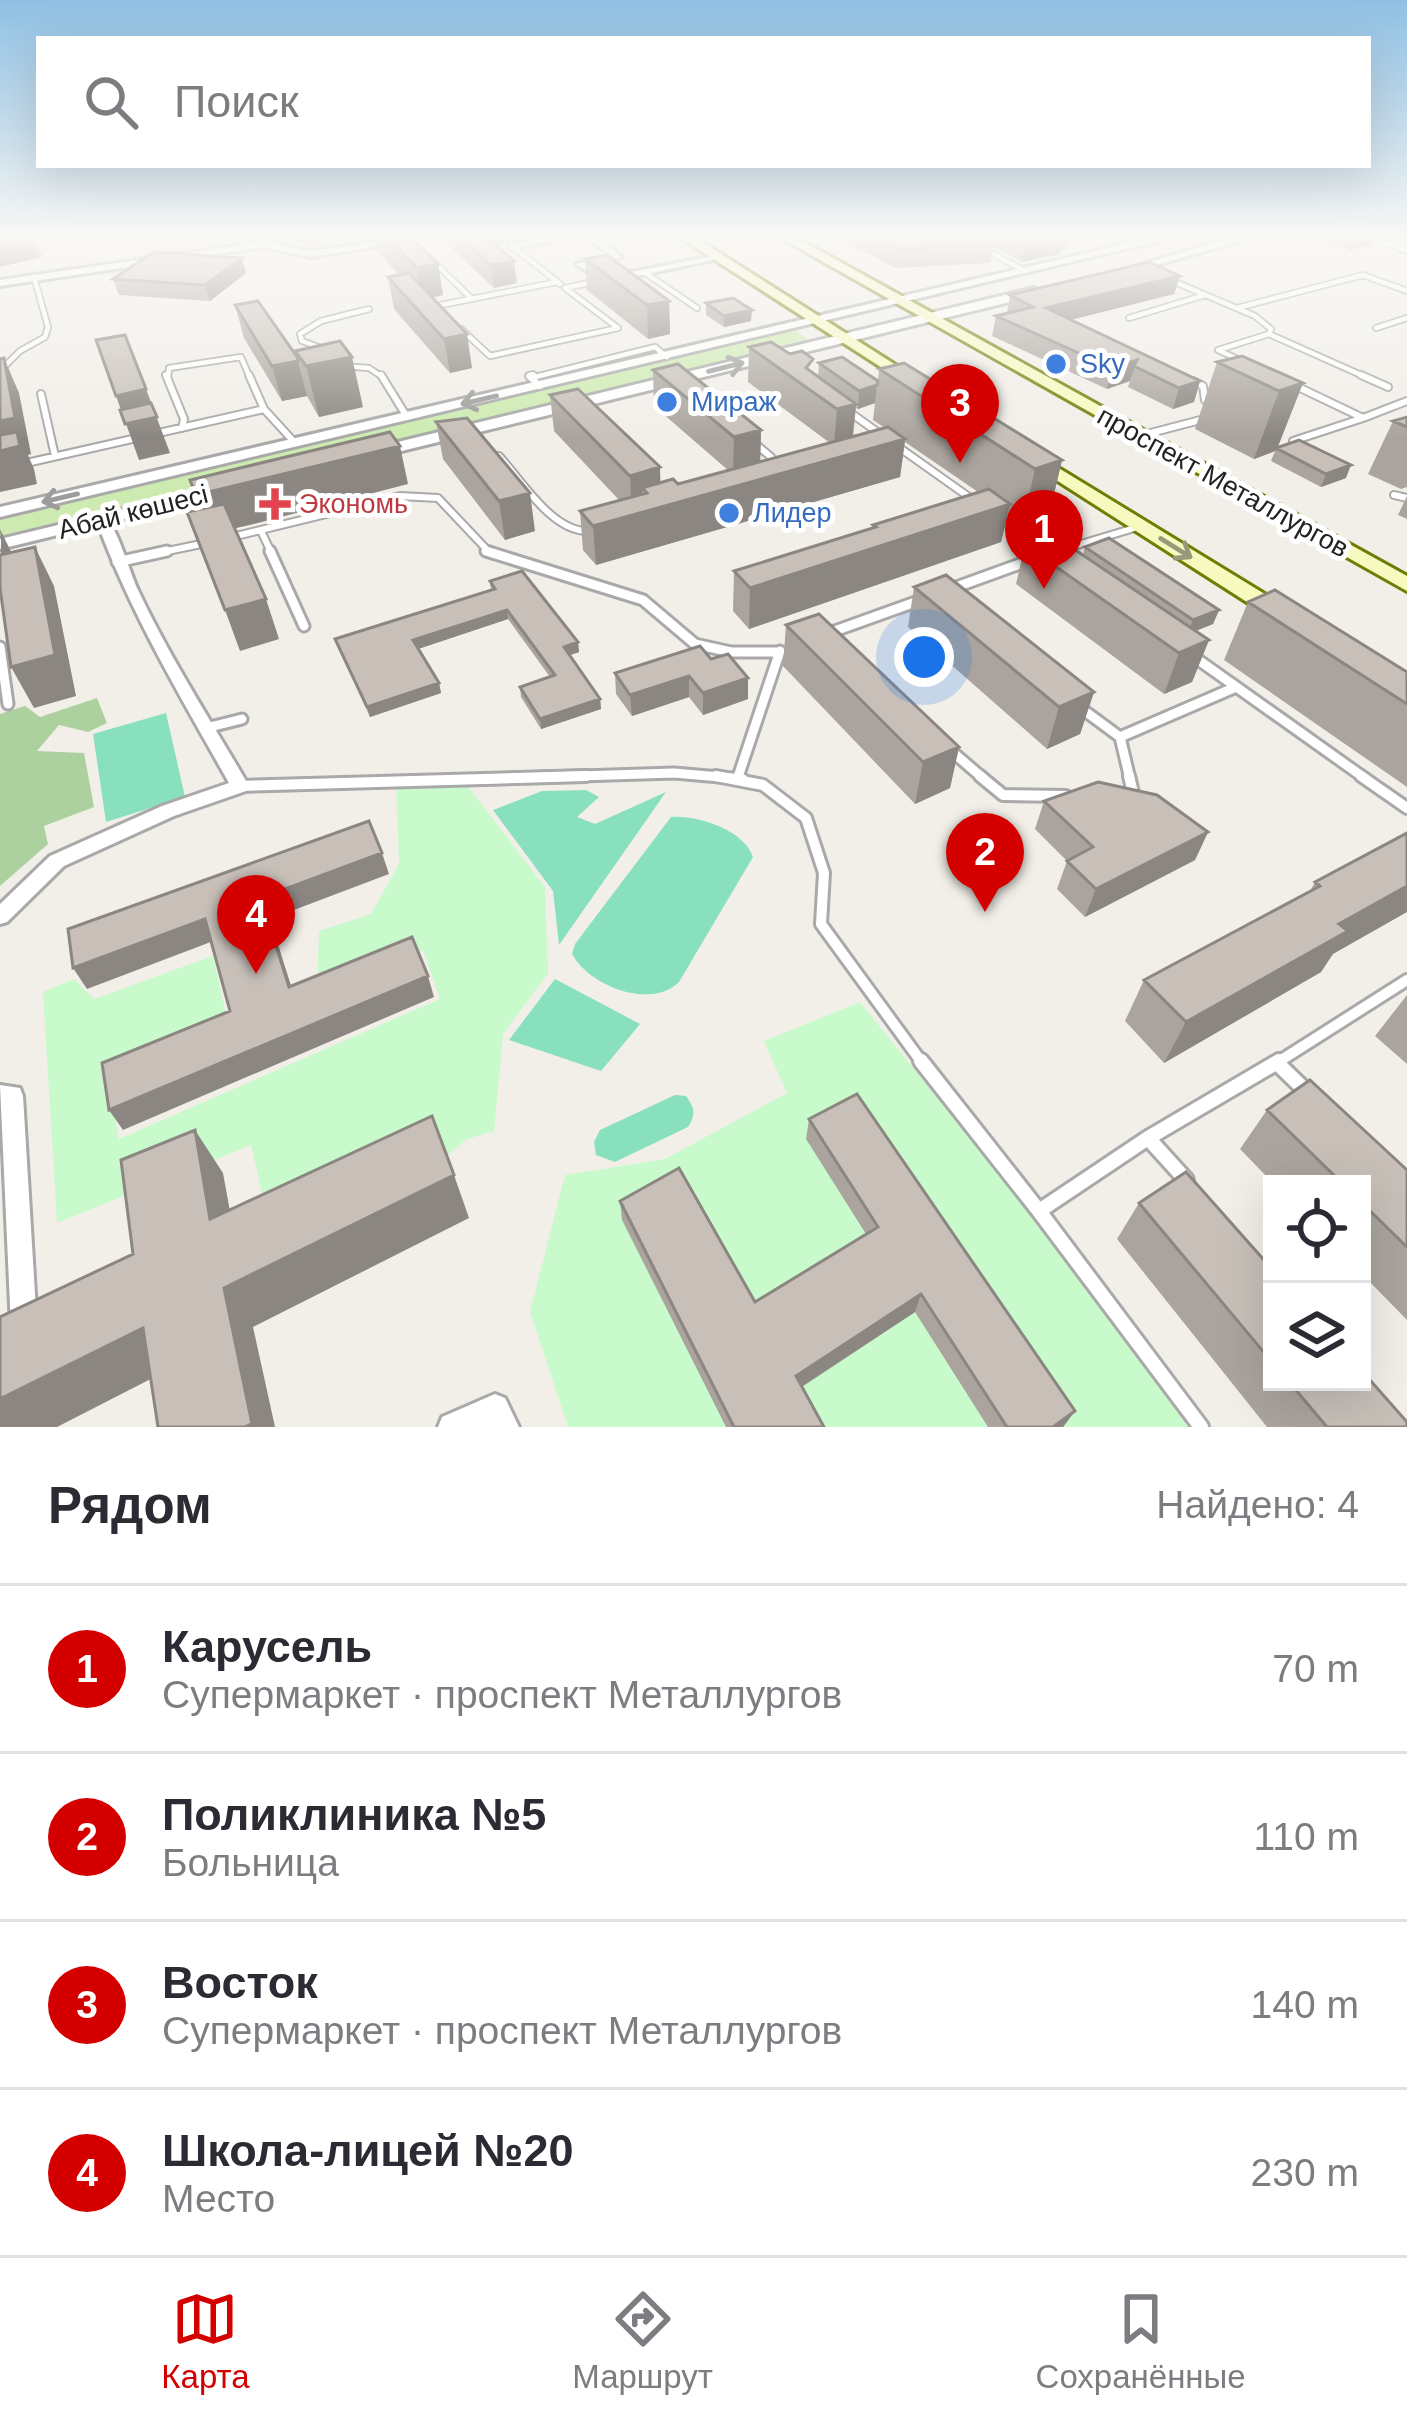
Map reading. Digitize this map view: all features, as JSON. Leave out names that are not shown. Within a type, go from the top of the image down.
[{"type":"main road","points":[[790,305],[935,395]]},
{"type":"main road","name":"проспект Металлургов","points":[[907,305],[1407,585]]},
{"type":"main road","points":[[1013,445],[1293,622]]},
{"type":"street","name":"Абай көшесі","points":[[0,512],[882,305]]},
{"type":"street","points":[[359,457],[981,305]]},
{"type":"street","name":"Абай көшесі","points":[[0,544],[243,485]]},
{"type":"street","points":[[0,916],[57,862],[168,811],[240,785],[180,690],[117,562],[104,519]]},
{"type":"street","points":[[0,1096],[12,1096],[26,1364]]},
{"type":"street","points":[[452,1427],[495,1408],[505,1427]]},
{"type":"lane","points":[[0,371],[20,351],[45,337],[48,327],[42,305]]},
{"type":"lane","points":[[443,305],[436,306],[490,356],[618,328],[587,305]]},
{"type":"lane","points":[[692,305],[697,308]]},
{"type":"lane","points":[[1129,318],[1175,305]]},
{"type":"lane","points":[[1228,305],[1255,316],[1270,329],[1269,334]]},
{"type":"lane","points":[[1237,308],[1250,305]]},
{"type":"lane","points":[[369,309],[321,321],[299,339],[323,348],[333,360],[376,369],[407,417]]},
{"type":"lane","points":[[1376,328],[1407,318]]},
{"type":"lane","points":[[1260,370],[1219,350],[1269,334],[1388,387]]},
{"type":"lane","points":[[770,356],[788,368]]},
{"type":"lane","points":[[182,428],[184,419],[166,374],[169,368],[241,357],[264,409],[295,443]]},
{"type":"lane","points":[[1142,436],[1230,412],[1205,400],[1203,386],[1182,376]]},
{"type":"lane","points":[[680,378],[695,392]]},
{"type":"lane","points":[[1280,379],[1363,418]]},
{"type":"lane","points":[[41,394],[55,456]]},
{"type":"lane","points":[[1310,451],[1293,441],[1407,401]]},
{"type":"lane","points":[[582,402],[597,416]]},
{"type":"lane","points":[[839,405],[1067,567]]},
{"type":"lane","points":[[0,469],[264,409]]},
{"type":"lane","points":[[856,417],[876,412]]},
{"type":"lane","points":[[476,428],[554,516],[580,532],[598,530]]},
{"type":"lane","points":[[741,431],[771,457]]},
{"type":"lane","points":[[870,449],[892,443]]},
{"type":"lane","points":[[1394,495],[1407,498]]},
{"type":"lane","points":[[117,562],[400,496],[439,498],[481,548],[496,557],[643,600],[695,644],[730,652],[778,652],[795,646]]},
{"type":"lane","points":[[811,640],[1048,553],[1142,526]]},
{"type":"lane","points":[[261,531],[304,626]]},
{"type":"lane","points":[[939,593],[956,607]]},
{"type":"lane","points":[[828,634],[844,650]]},
{"type":"lane","points":[[1179,646],[1407,808]]},
{"type":"lane","points":[[0,647],[5,697]]},
{"type":"lane","points":[[738,777],[778,652]]},
{"type":"lane","points":[[1120,737],[1236,687]]},
{"type":"lane","points":[[1074,703],[1120,737],[1134,796],[1112,796]]},
{"type":"lane","points":[[206,728],[242,718]]},
{"type":"lane","points":[[942,742],[1004,795],[1090,796]]},
{"type":"lane","points":[[240,785],[674,773],[738,777],[763,785],[806,818],[824,873],[821,924],[876,1005],[1202,1427]]},
{"type":"lane","points":[[1039,1211],[1148,1138],[1407,980]]},
{"type":"lane","points":[[1277,1063],[1326,1110]]},
{"type":"lane","points":[[1148,1138],[1194,1189]]},
{"type":"green space","points":[[795,330],[811,342],[0,538],[0,517]]},
{"type":"green space","points":[[97,698],[107,723],[88,732],[59,725],[37,751],[84,753],[94,807],[44,826],[48,844],[0,886],[0,714],[25,706],[40,717]]},
{"type":"green space","points":[[166,713],[185,797],[106,822],[93,734]]},
{"type":"green space","points":[[396,779],[463,780],[545,887],[548,973],[503,1034],[494,1131],[467,1139],[434,1166],[274,1244],[251,1145],[57,1223],[43,992],[74,979],[94,999],[213,956],[228,1023],[108,1078],[119,1139],[440,999],[423,950],[317,992],[319,931],[371,914],[399,864]]},
{"type":"green space","points":[[586,790],[599,797],[577,817],[595,824],[666,792],[559,945],[553,891],[493,810],[542,791]]},
{"type":"green space","points":[[671,817],[719,826],[740,839],[753,857],[679,982],[653,994],[637,994],[592,976],[572,954]]},
{"type":"green space","points":[[555,979],[640,1024],[601,1071],[509,1040]]},
{"type":"green space","points":[[860,1002],[1033,1217],[1189,1427],[568,1427],[530,1312],[565,1175],[665,1159],[787,1093],[764,1041]]},
{"type":"green space","points":[[675,1095],[686,1096],[693,1108],[688,1127],[615,1162],[596,1155],[594,1142],[600,1130]]},
{"type":"building","points":[[235,305],[261,305],[298,361],[272,366]]},
{"type":"building","points":[[413,305],[439,305],[467,334],[444,339]]},
{"type":"building","points":[[708,305],[743,305],[752,310],[724,316]]},
{"type":"building","points":[[1028,305],[1060,305],[1046,308],[1200,381],[1179,388],[1134,366],[1137,360],[1112,368],[996,316],[1033,307]]},
{"type":"building","points":[[125,335],[146,389],[116,396],[96,340]]},
{"type":"building","points":[[340,341],[352,357],[306,366],[295,351]]},
{"type":"building","points":[[771,342],[790,354],[802,351],[813,359],[806,368],[856,404],[837,409],[749,347]]},
{"type":"building","points":[[1242,356],[1303,383],[1279,391],[1217,362]]},
{"type":"building","points":[[842,357],[878,381],[877,385],[859,391],[819,363]]},
{"type":"building","points":[[4,358],[15,418],[0,421],[0,359]]},
{"type":"building","points":[[904,363],[1062,460],[1035,469],[879,369]]},
{"type":"building","points":[[678,364],[761,430],[734,437],[653,370]]},
{"type":"building","points":[[578,389],[660,467],[630,476],[550,395]]},
{"type":"building","points":[[151,403],[157,417],[125,424],[120,410]]},
{"type":"building","points":[[467,418],[530,493],[499,501],[436,422]]},
{"type":"building","points":[[888,427],[905,439],[593,526],[580,511],[647,493],[642,488],[673,479],[678,484]]},
{"type":"building","points":[[17,432],[20,446],[0,451],[0,435]]},
{"type":"building","points":[[390,432],[400,446],[196,495],[190,480]]},
{"type":"building","points":[[1299,440],[1351,465],[1326,474],[1276,448]]},
{"type":"building","points":[[989,489],[1010,504],[750,588],[734,571],[876,527],[873,525]]},
{"type":"building","points":[[224,504],[266,599],[225,610],[187,512]]},
{"type":"building","points":[[1053,535],[1209,640],[1179,653],[1025,545]]},
{"type":"building","points":[[1109,538],[1219,610],[1193,620],[1085,547]]},
{"type":"building","points":[[35,547],[55,655],[11,667],[0,555]]},
{"type":"building","points":[[522,571],[578,642],[564,647],[600,699],[540,719],[520,687],[555,675],[507,610],[413,640],[439,683],[367,707],[335,639],[495,589],[490,581]]},
{"type":"building","points":[[946,575],[1094,692],[1059,707],[914,587]]},
{"type":"building","points":[[1275,590],[1407,672],[1407,704],[1248,602]]},
{"type":"building","points":[[819,614],[959,747],[923,762],[786,625]]},
{"type":"building","points":[[700,646],[711,659],[728,654],[748,678],[703,693],[689,676],[630,695],[615,673]]},
{"type":"building","points":[[1098,782],[1157,795],[1208,832],[1096,889],[1067,861],[1093,847],[1044,801]]},
{"type":"building","points":[[369,821],[382,853],[261,898],[289,987],[412,937],[428,976],[109,1110],[102,1063],[230,1011],[205,919],[73,968],[68,929]]},
{"type":"building","points":[[1407,833],[1407,886],[1339,924],[1348,931],[1186,1022],[1144,980],[1320,886],[1315,882]]},
{"type":"building","points":[[1310,1080],[1407,1170],[1407,1247],[1371,1212],[1371,1175],[1334,1175],[1267,1110]]},
{"type":"building","points":[[857,1094],[1075,1411],[1053,1427],[1007,1427],[921,1294],[796,1376],[824,1427],[734,1427],[620,1201],[679,1168],[755,1302],[878,1227],[809,1119]]},
{"type":"building","points":[[432,1116],[454,1175],[224,1288],[252,1424],[158,1427],[143,1328],[0,1399],[0,1317],[133,1254],[121,1160],[195,1130],[210,1219]]},
{"type":"building","points":[[1186,1172],[1263,1259],[1263,1351],[1139,1203]]},
{"type":"building","points":[[1371,1381],[1407,1422],[1407,1427],[1327,1427],[1297,1391],[1371,1391]]},
{"type":"place","name":"Sky","points":[[1056,364]]},
{"type":"place","name":"Мираж","points":[[667,402]]},
{"type":"place","name":"Восток","points":[[960,463]]},
{"type":"place","name":"Экономь","points":[[275,504]]},
{"type":"place","name":"Лидер","points":[[729,513]]},
{"type":"place","name":"Карусель","points":[[1044,589]]},
{"type":"place","name":"Поликлиника №5","points":[[985,912]]},
{"type":"place","name":"Школа-лицей №20","points":[[256,974]]}]
